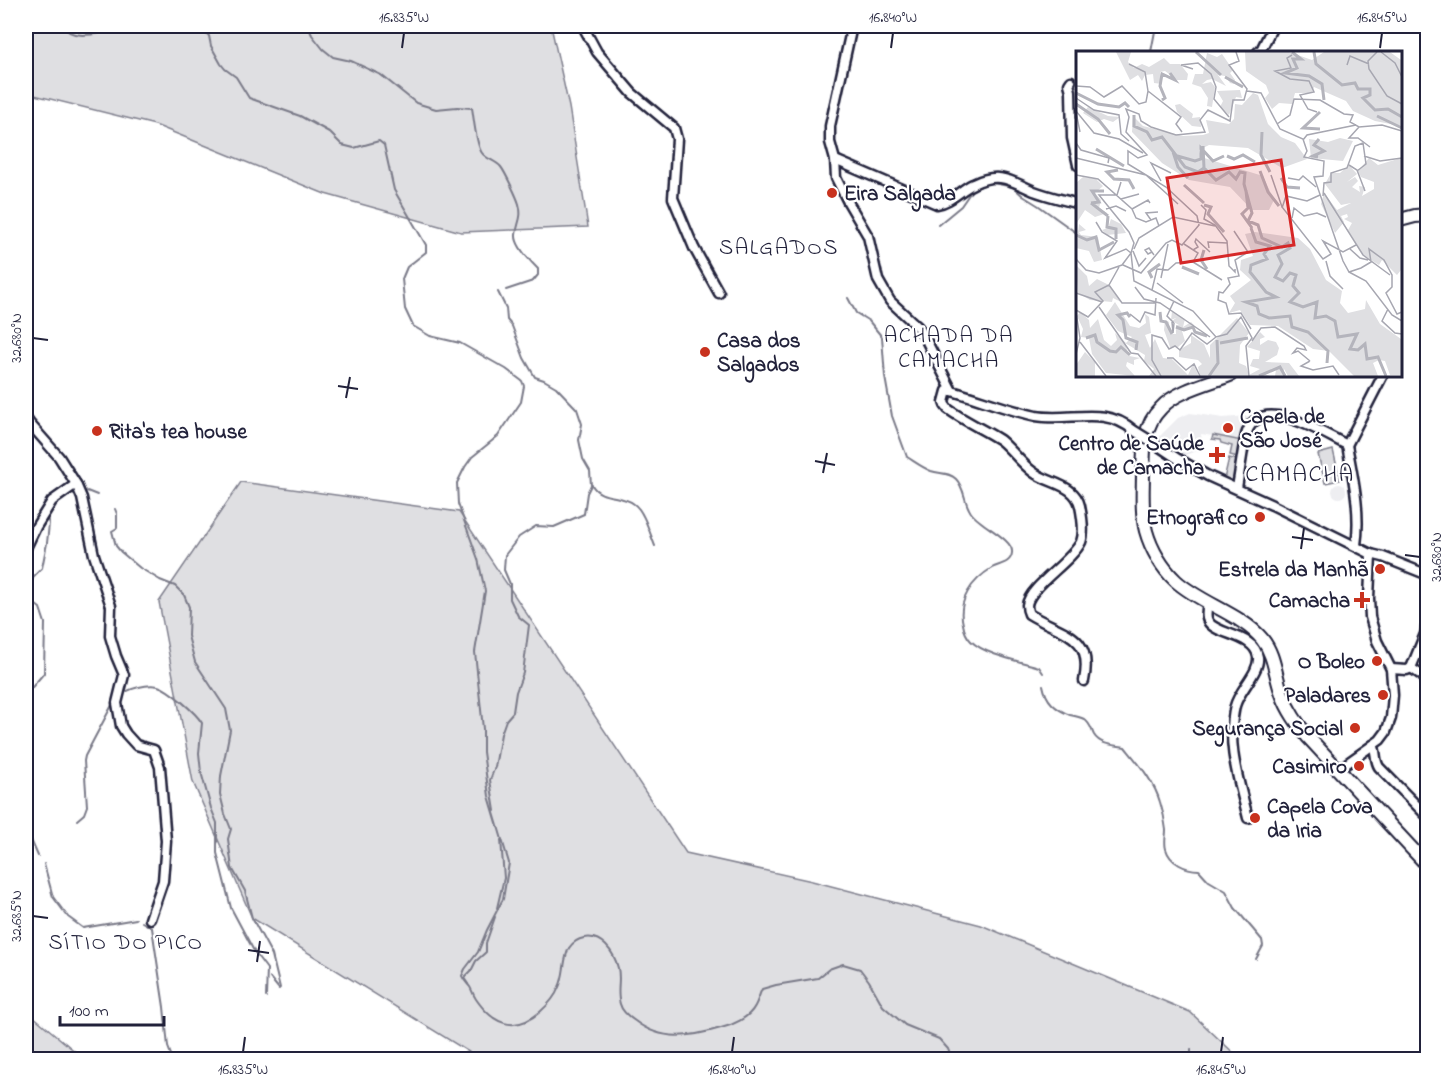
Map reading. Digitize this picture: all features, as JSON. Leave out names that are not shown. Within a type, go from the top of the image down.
[{"type":"main road","points":[[1402,220],[1428,215]]},
{"type":"main road","points":[[1227,376],[1167,402],[1151,421],[1146,435],[1142,498],[1143,514],[1151,546],[1167,572],[1177,582],[1244,624],[1262,639],[1274,660],[1282,694],[1294,719],[1428,866]]},
{"type":"street","points":[[585,26],[597,52],[632,93],[674,128],[677,139],[673,198],[694,248],[719,293]]},
{"type":"street","points":[[852,26],[830,126],[830,142],[835,160],[836,178],[868,236],[878,280],[890,301],[923,334],[952,391]]},
{"type":"street","points":[[1261,51],[1273,26]]},
{"type":"street","points":[[1076,95],[1074,84],[1071,81],[1069,84],[1072,138],[1076,156]]},
{"type":"street","points":[[835,160],[937,204],[948,201],[973,184],[991,178],[1008,179],[1036,192],[1076,203]]},
{"type":"street","points":[[1356,545],[1356,499],[1347,445],[1382,376]]},
{"type":"street","points":[[1084,681],[1086,661],[1084,649],[1076,639],[1029,614],[1027,606],[1041,584],[1080,543],[1083,535],[1077,497],[1072,491],[1045,480],[1033,472],[1003,443],[948,409],[945,405],[947,391],[1037,416],[1055,418],[1082,415],[1114,419],[1125,423],[1178,459],[1208,476],[1371,554],[1428,575]]},
{"type":"street","points":[[1237,488],[1246,433],[1252,423],[1261,418],[1287,417],[1347,445]]},
{"type":"street","points":[[26,418],[59,457],[82,498],[96,563],[111,606],[110,636],[124,675],[117,703],[121,726],[136,745],[154,750],[160,767],[166,833],[165,871],[150,919]]},
{"type":"street","points":[[26,548],[52,501],[76,484]]},
{"type":"street","points":[[1339,769],[1380,740],[1390,722],[1393,695],[1391,669],[1377,641],[1370,617],[1371,554]]},
{"type":"street","points":[[1208,603],[1206,617],[1208,622],[1251,644],[1258,658],[1257,667],[1239,695],[1235,706],[1231,738],[1248,818]]},
{"type":"street","points":[[1411,669],[1425,634],[1428,617]]},
{"type":"street","points":[[1391,669],[1411,669],[1424,677],[1428,696]]},
{"type":"street","points":[[1373,745],[1376,749],[1375,760],[1378,767],[1428,817]]},
{"type":"shaded area","points":[[26,26],[551,26],[569,107],[588,227],[461,232],[325,194],[155,125],[26,93]]},
{"type":"shaded area","points":[[1190,413],[1223,418],[1248,416],[1242,441],[1201,434],[1203,449],[1185,455],[1157,439],[1178,418]]},
{"type":"shaded area","points":[[1213,435],[1242,441],[1238,457],[1230,455],[1232,446],[1212,439]]},
{"type":"shaded area","points":[[1333,450],[1340,480],[1325,483],[1318,454]]},
{"type":"shaded area","points":[[1229,458],[1238,460],[1232,483],[1224,479]]},
{"type":"shaded area","points":[[241,482],[459,512],[686,853],[812,881],[981,925],[1190,1012],[1240,1059],[480,1059],[252,918],[193,782],[159,602]]},
{"type":"shaded area","points":[[1339,484],[1344,486],[1346,491],[1344,496],[1339,498],[1334,496],[1332,491],[1334,486]]},
{"type":"shaded area","points":[[26,1010],[84,1059],[26,1059]]},
{"type":"waterway","points":[[63,26],[67,31],[79,35],[112,31],[113,26]]},
{"type":"waterway","points":[[200,26],[209,36],[211,46],[221,64],[236,77],[249,98],[300,116],[329,132],[342,145],[354,148],[379,141],[384,145],[394,190],[426,245],[426,252],[407,267],[402,279],[405,309],[413,326],[430,336],[460,343],[506,369],[522,381],[524,386],[521,402],[498,436],[472,457],[457,483],[458,504],[478,559],[485,591],[475,652],[483,729],[483,752],[489,796],[509,863],[503,899],[478,952],[462,976],[476,999],[490,1015],[505,1023],[521,1023],[530,1019],[546,1007],[555,995],[561,982],[567,952],[571,946],[580,939],[590,937],[606,946],[616,962],[619,972],[619,1000],[626,1014],[645,1028],[656,1032],[666,1035],[688,1035],[726,1027],[740,1020],[752,1010],[762,989],[818,978],[829,969],[843,964],[860,969],[883,1006],[905,1025],[939,1039],[948,1049],[952,1060]]},
{"type":"waterway","points":[[310,26],[312,35],[333,57],[351,61],[381,75],[416,103],[436,109],[472,108],[480,149],[484,155],[501,167],[519,204],[520,217],[516,235],[518,244],[538,269],[538,275],[533,281],[506,290]]},
{"type":"waterway","points":[[1151,51],[1156,26]]},
{"type":"waterway","points":[[938,225],[961,206],[972,190],[993,183],[1013,187],[1076,233]]},
{"type":"waterway","points":[[495,811],[490,780],[495,767],[501,734],[506,720],[513,712],[516,692],[523,673],[529,625],[518,616],[510,599],[510,584],[504,570],[505,555],[519,537],[536,526],[554,527],[584,514],[587,493],[591,485],[590,471],[583,459],[579,440],[582,424],[577,409],[556,387],[535,377],[524,358],[512,326],[507,320],[506,308],[498,292]]},
{"type":"waterway","points":[[848,298],[856,313],[869,321],[882,337],[885,377],[892,416],[907,457],[928,470],[947,474],[956,479],[971,513],[1005,540],[1012,549],[1011,557],[978,579],[964,599],[962,615],[967,635],[977,646],[1003,657],[1039,667],[1043,673]]},
{"type":"waterway","points":[[32,435],[47,449],[63,471]]},
{"type":"waterway","points":[[592,485],[600,493],[624,499],[638,507],[655,546]]},
{"type":"waterway","points":[[87,491],[97,495]]},
{"type":"waterway","points":[[115,509],[117,528],[112,531],[116,546],[140,568],[175,586],[184,595],[189,607],[188,636],[195,662],[226,709],[230,730],[220,794],[231,829],[228,839],[232,868],[245,891],[252,918],[272,955],[280,988]]},
{"type":"waterway","points":[[26,690],[28,692],[44,673],[45,623],[40,608],[32,602],[27,593],[34,576],[42,568],[49,524],[47,518]]},
{"type":"waterway","points":[[1043,685],[1046,696],[1056,707],[1070,715],[1084,719],[1100,741],[1125,747],[1140,766],[1154,787],[1160,802],[1168,854],[1179,865],[1199,870],[1209,881],[1226,891],[1235,908],[1262,940],[1263,946],[1256,959]]},
{"type":"waterway","points":[[125,692],[141,687],[158,686],[182,702],[202,723],[199,753],[201,772],[217,823],[217,853],[231,908],[255,953],[267,969],[266,997]]},
{"type":"waterway","points":[[77,820],[84,814],[87,806],[85,756],[112,705]]},
{"type":"waterway","points":[[26,785],[28,790]]},
{"type":"waterway","points":[[28,793],[26,814],[28,833],[38,856]]},
{"type":"waterway","points":[[497,908],[504,878],[501,840]]},
{"type":"waterway","points":[[26,851],[30,856]]},
{"type":"waterway","points":[[44,864],[53,897],[68,917],[83,928],[136,919]]},
{"type":"waterway","points":[[468,984],[464,978],[476,961],[486,952],[486,943],[495,917]]},
{"type":"waterway","points":[[142,922],[152,928],[168,1047],[173,1060]]},
{"type":"waterway","points":[[270,978],[279,989]]},
{"type":"waterway","points":[[1191,1049],[1191,1060]]},
{"type":"place","name":"Eira Salgada","points":[[832,193]]},
{"type":"place","name":"Casa dos Salgados","points":[[705,352]]},
{"type":"place","name":"Capela de São José","points":[[1228,428]]},
{"type":"place","name":"Rita's tea house","points":[[97,431]]},
{"type":"place","name":"Centro de Saúde de Camacha","points":[[1217,455]]},
{"type":"place","name":"Etnografico","points":[[1260,517]]},
{"type":"place","name":"Estrela da Manhã","points":[[1380,569]]},
{"type":"place","name":"Camacha","points":[[1362,600]]},
{"type":"place","name":"O Boleo","points":[[1377,661]]},
{"type":"place","name":"Paladares","points":[[1383,695]]},
{"type":"place","name":"Segurança Social","points":[[1355,728]]},
{"type":"place","name":"Casimiro","points":[[1359,766]]},
{"type":"place","name":"Capela Cova da Iria","points":[[1255,818]]},
{"type":"district","name":"SALGADOS","points":[[779,246]]},
{"type":"district","name":"ACHADA DA CAMACHA","points":[[949,346]]},
{"type":"district","name":"CAMACHA","points":[[1300,473]]},
{"type":"district","name":"SÍTIO DO PICO","points":[[126,941]]}]
